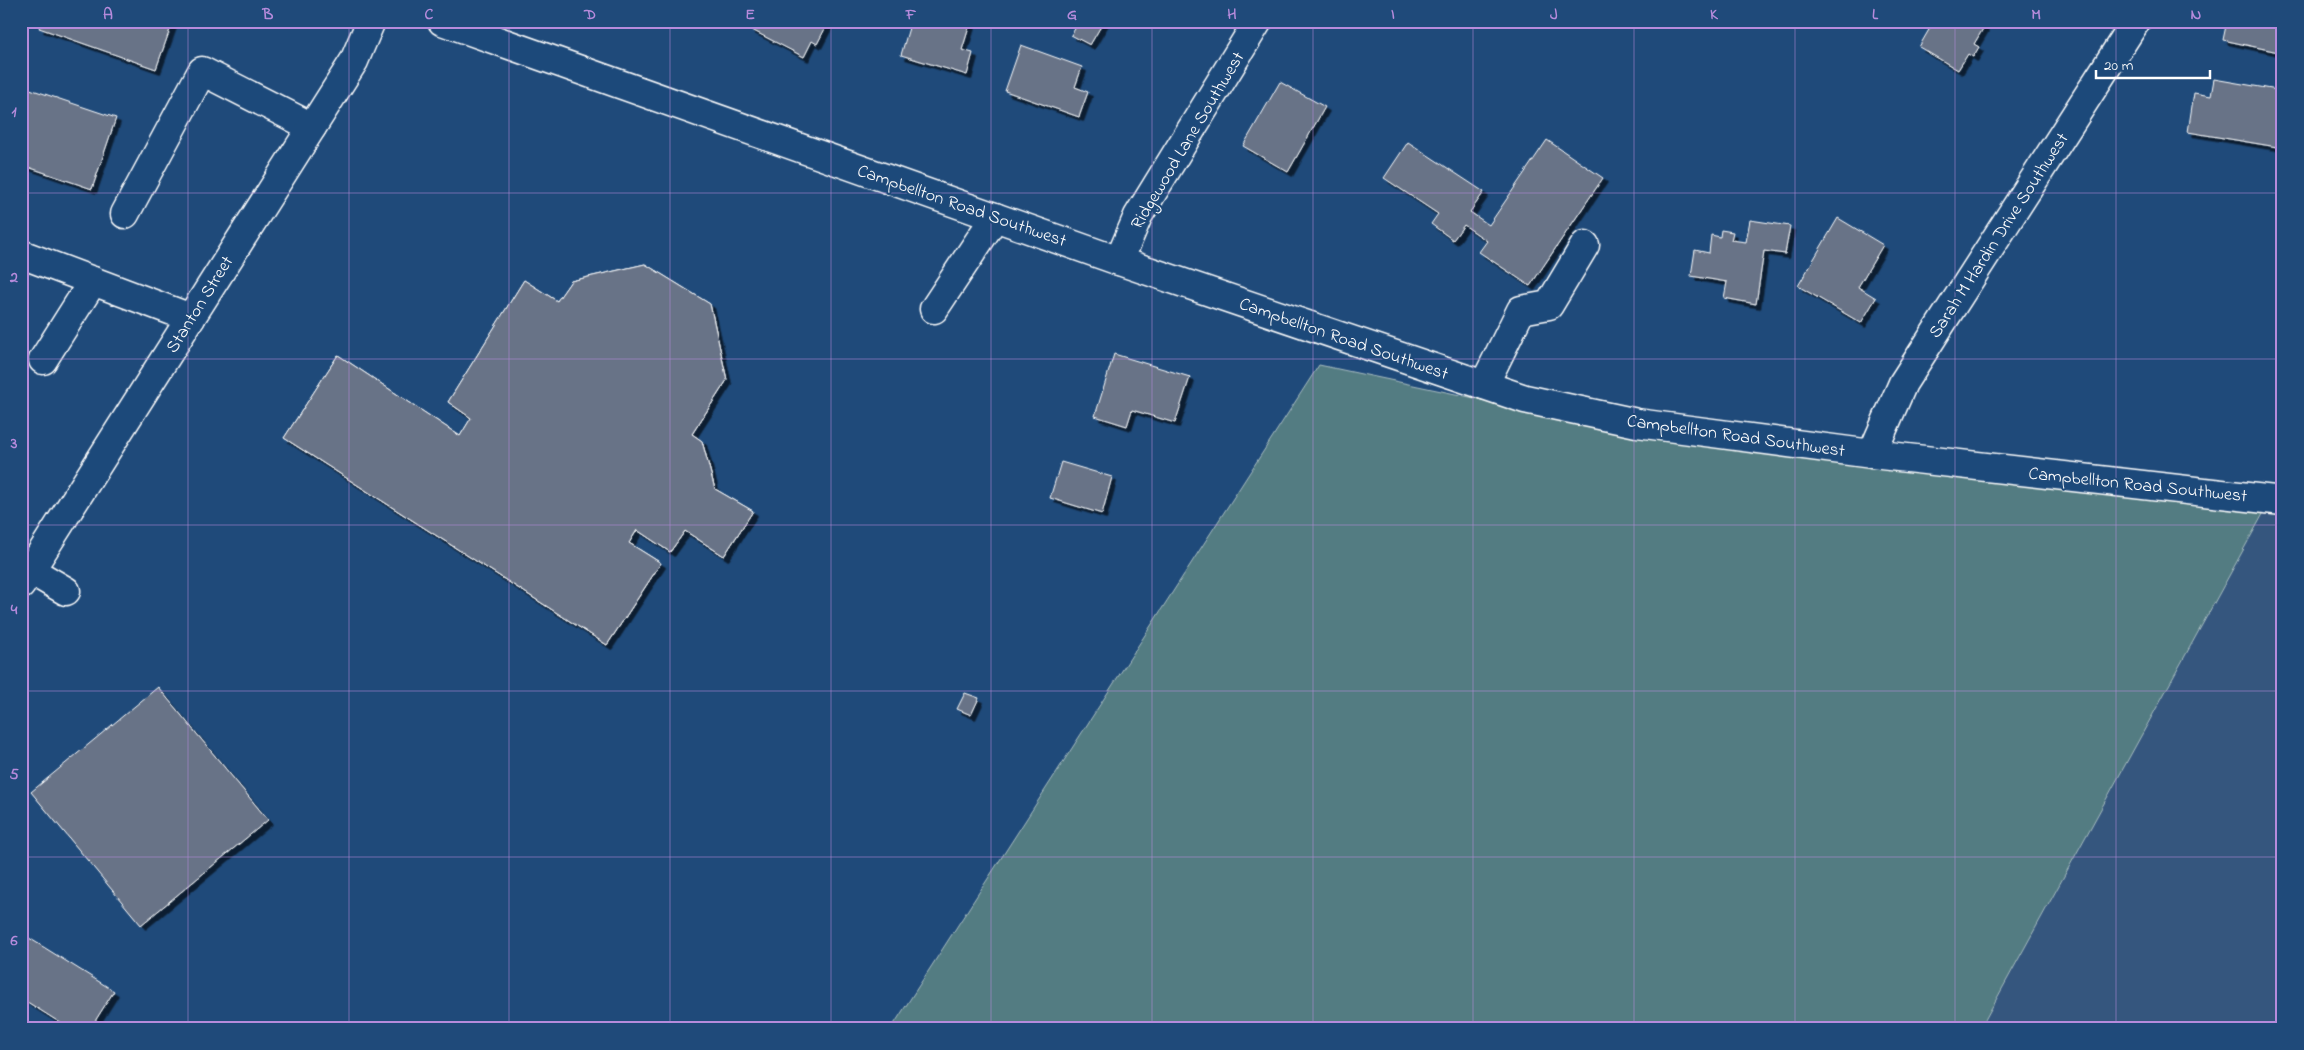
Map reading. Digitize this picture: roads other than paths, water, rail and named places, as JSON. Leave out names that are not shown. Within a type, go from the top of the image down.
[{"type":"main road","name":"Stanton Street","points":[[26,578],[354,61],[371,21]]},
{"type":"main road","name":"Campbellton Road Southwest","points":[[442,21],[1119,261],[1525,399],[1637,423],[1872,454],[2283,500]]},
{"type":"main road","name":"Ridgewood Lane Southwest","points":[[1119,261],[1138,216],[1258,21]]},
{"type":"main road","name":"Sarah M Hardin Drive Southwest","points":[[1872,454],[1902,383],[2136,21]]},
{"type":"main road","points":[[125,214],[202,71],[312,127]]},
{"type":"main road","points":[[934,309],[995,217]]},
{"type":"main road","points":[[1484,385],[1521,310],[1549,305],[1585,245]]},
{"type":"main road","points":[[21,254],[191,318]]},
{"type":"main road","points":[[43,360],[93,281]]},
{"type":"main road","points":[[26,578],[66,591]]}]
